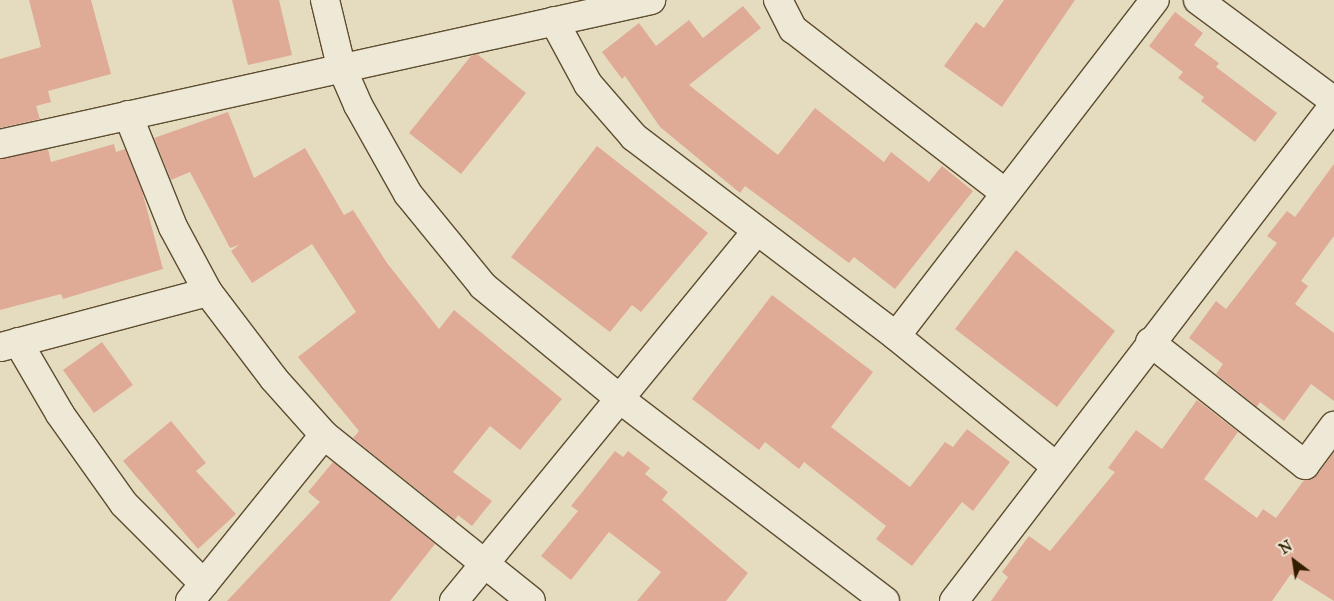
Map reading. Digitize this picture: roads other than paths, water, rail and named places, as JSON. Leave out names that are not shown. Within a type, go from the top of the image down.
[{"type":"street","points":[[325,0],[341,66],[358,105],[408,194],[483,286],[620,399],[885,601]]},
{"type":"street","points":[[0,144],[341,66],[651,0]]},
{"type":"street","points":[[778,0],[793,29],[1005,193]]},
{"type":"street","points":[[896,336],[1155,0]]},
{"type":"street","points":[[1198,0],[1334,101]]},
{"type":"street","points":[[554,21],[588,84],[634,137],[756,232],[896,336],[1054,465]]},
{"type":"street","points":[[954,601],[1054,465],[1334,105]]},
{"type":"street","points":[[128,115],[173,227],[208,292],[324,436],[531,601]]},
{"type":"street","points":[[454,601],[756,232]]},
{"type":"street","points":[[208,292],[9,345],[124,504],[197,592],[324,436]]},
{"type":"street","points":[[1150,342],[1305,465],[1334,426]]}]
